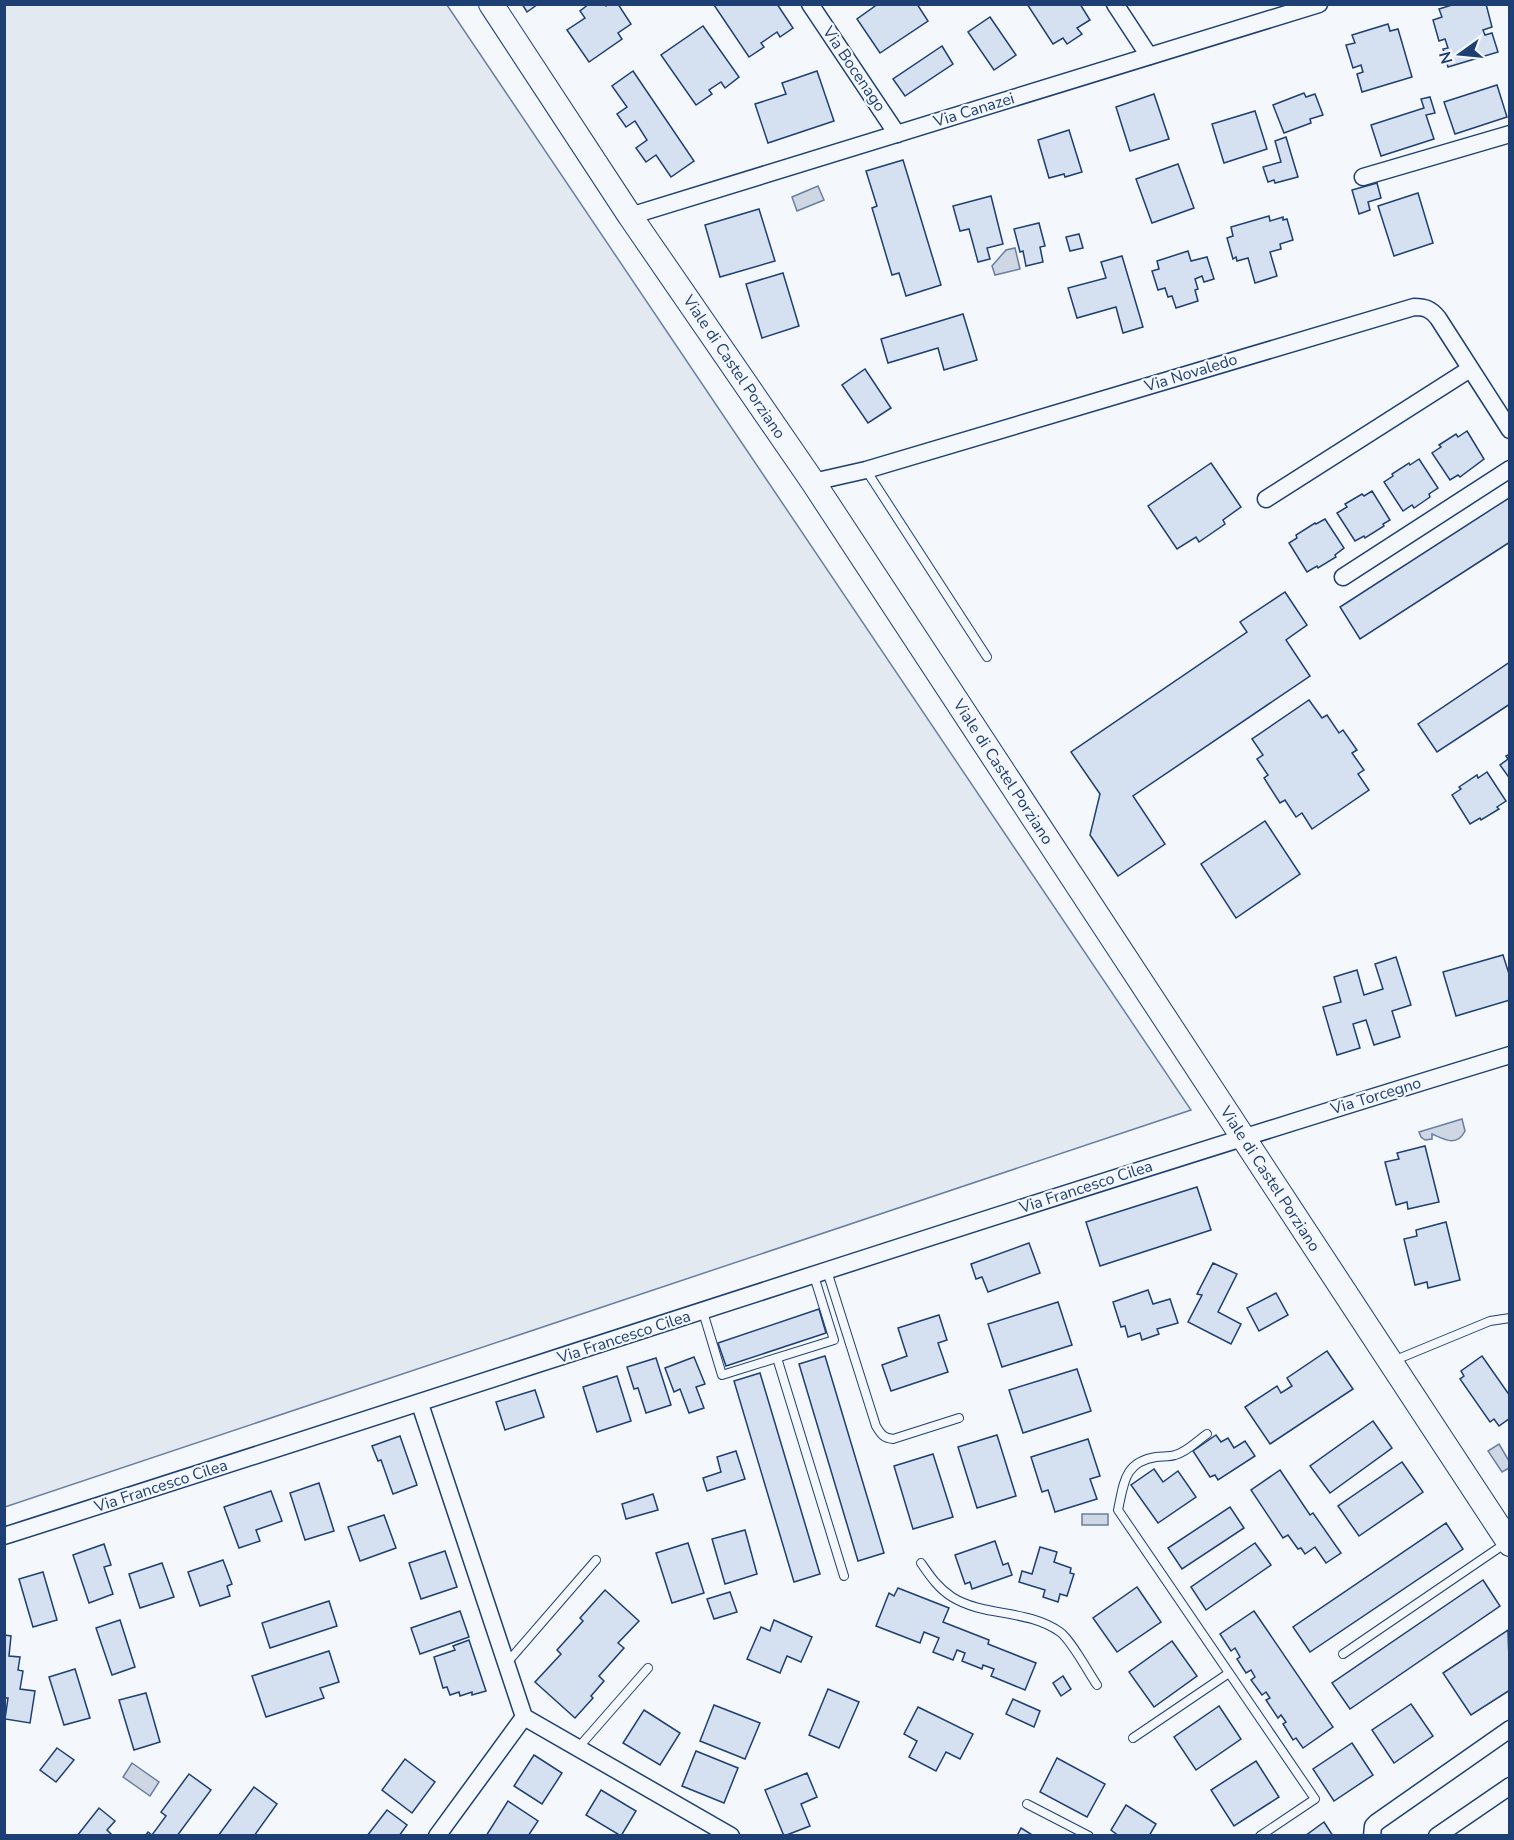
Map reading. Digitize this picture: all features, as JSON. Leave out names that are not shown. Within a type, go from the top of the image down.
[{"type":"street","name":"Viale di Castel Porziano","points":[[491,4],[630,216],[813,482],[1509,1543]]},
{"type":"street","name":"Via Bocenago","points":[[810,4],[897,134]]},
{"type":"street","points":[[1115,4],[1149,56]]},
{"type":"street","name":"Via Canazei","points":[[630,216],[1319,4]]},
{"type":"street","points":[[1363,177],[1509,134]]},
{"type":"street","name":"Via Novaledo","points":[[813,482],[866,470],[1414,307],[1425,308],[1435,314],[1509,430]]},
{"type":"street","points":[[1266,499],[1470,369]]},
{"type":"street","points":[[1342,577],[1509,469]]},
{"type":"street","name":"Via Torcegno","points":[[1242,1137],[1509,1055]]},
{"type":"street","name":"Via Francesco Cilea","points":[[4,1536],[420,1404],[1242,1137]]},
{"type":"street","points":[[420,1404],[524,1717],[731,1836]]},
{"type":"street","points":[[436,1836],[524,1717]]},
{"type":"street","points":[[1372,1836],[1373,1826],[1377,1822],[1509,1729]]},
{"type":"street","points":[[1437,1836],[1509,1786]]},
{"type":"lane","points":[[866,470],[987,657]]},
{"type":"lane","points":[[703,1312],[722,1375],[834,1340],[820,1274]]},
{"type":"lane","points":[[820,1274],[881,1435],[893,1439],[959,1418]]},
{"type":"lane","points":[[1390,1362],[1490,1321],[1509,1318]]},
{"type":"lane","points":[[777,1358],[844,1576]]},
{"type":"lane","points":[[1207,1434],[1185,1451],[1174,1456],[1158,1456],[1132,1467],[1126,1477],[1118,1509],[1315,1799],[1260,1836]]},
{"type":"lane","points":[[1343,1654],[1509,1543]]},
{"type":"lane","points":[[506,1664],[596,1560]]},
{"type":"lane","points":[[921,1563],[933,1581],[952,1597],[972,1605],[1037,1620],[1062,1633],[1097,1684]]},
{"type":"lane","points":[[578,1748],[648,1668]]},
{"type":"lane","points":[[1133,1738],[1229,1672]]},
{"type":"lane","points":[[1027,1804],[1089,1836]]},
{"type":"shaded area","points":[[4,5],[447,5],[1191,1110],[5,1507]]},
{"type":"shaded area","points":[[818,186],[824,200],[797,211],[792,197]]},
{"type":"shaded area","points":[[1015,248],[1020,269],[995,275],[992,266],[1006,250]]},
{"type":"shaded area","points":[[1462,1119],[1465,1131],[1454,1141],[1432,1134],[1432,1139],[1425,1140],[1419,1132]]},
{"type":"shaded area","points":[[1499,1444],[1509,1461],[1509,1468],[1502,1472],[1488,1451]]},
{"type":"shaded area","points":[[1082,1514],[1108,1514],[1108,1525],[1082,1525]]},
{"type":"shaded area","points":[[132,1763],[159,1782],[150,1796],[123,1777]]},
{"type":"building","points":[[522,4],[538,4],[527,12]]},
{"type":"building","points":[[589,4],[605,4],[606,6],[618,4],[631,24],[618,33],[622,39],[589,62],[567,30],[585,18],[580,11]]},
{"type":"building","points":[[777,4],[793,28],[780,37],[777,32],[761,43],[764,47],[749,57],[714,5]]},
{"type":"building","points":[[878,4],[917,4],[928,21],[880,53],[857,19]]},
{"type":"building","points":[[1027,4],[1080,4],[1090,20],[1077,28],[1082,34],[1067,44],[1063,38],[1053,44]]},
{"type":"building","points":[[1455,4],[1486,4],[1492,27],[1483,30],[1485,35],[1492,33],[1498,52],[1448,67],[1443,49],[1448,48],[1445,39],[1439,41],[1433,20],[1442,17],[1439,9]]},
{"type":"building","points":[[990,17],[1016,55],[994,70],[968,32]]},
{"type":"building","points":[[1388,24],[1390,31],[1398,29],[1412,77],[1362,92],[1357,74],[1363,72],[1361,65],[1353,68],[1346,45],[1355,43],[1352,35]]},
{"type":"building","points":[[703,26],[739,77],[725,88],[721,82],[709,90],[712,94],[696,105],[661,55]]},
{"type":"building","points":[[942,46],[953,64],[905,96],[893,79]]},
{"type":"building","points":[[633,71],[694,161],[671,177],[656,155],[646,162],[636,148],[647,140],[635,121],[626,127],[617,114],[627,107],[612,86]]},
{"type":"building","points":[[817,71],[834,121],[768,143],[755,104],[786,94],[782,83]]},
{"type":"building","points":[[1497,85],[1507,117],[1455,134],[1444,102]]},
{"type":"building","points":[[1304,93],[1306,97],[1315,94],[1323,115],[1310,119],[1311,123],[1284,133],[1273,105]]},
{"type":"building","points":[[1154,94],[1169,139],[1130,151],[1116,107]]},
{"type":"building","points":[[1430,97],[1435,113],[1426,115],[1434,139],[1381,156],[1371,125],[1424,108],[1421,99]]},
{"type":"building","points":[[1255,111],[1267,149],[1224,163],[1212,124]]},
{"type":"building","points":[[1069,130],[1082,172],[1065,177],[1064,174],[1049,178],[1038,140]]},
{"type":"building","points":[[1286,137],[1298,177],[1275,183],[1274,180],[1268,182],[1263,167],[1281,162],[1275,141]]},
{"type":"building","points":[[903,160],[941,285],[906,296],[899,273],[892,275],[872,208],[877,206],[866,171]]},
{"type":"building","points":[[1178,164],[1194,208],[1152,223],[1136,179]]},
{"type":"building","points":[[1377,183],[1381,198],[1368,202],[1370,210],[1359,214],[1352,190]]},
{"type":"building","points":[[1418,193],[1433,243],[1394,256],[1378,206]]},
{"type":"building","points":[[991,196],[1003,244],[987,248],[990,259],[978,262],[969,229],[960,231],[953,206]]},
{"type":"building","points":[[759,209],[775,261],[720,277],[705,225]]},
{"type":"building","points":[[1269,216],[1270,221],[1283,217],[1283,220],[1287,219],[1293,240],[1280,244],[1281,249],[1270,252],[1277,276],[1255,283],[1248,258],[1237,261],[1236,257],[1233,259],[1227,238],[1233,236],[1231,227]]},
{"type":"building","points":[[1039,223],[1045,246],[1040,247],[1043,262],[1026,266],[1014,229]]},
{"type":"building","points":[[1079,234],[1083,248],[1070,251],[1066,237]]},
{"type":"building","points":[[1188,251],[1191,261],[1207,257],[1214,279],[1204,282],[1202,276],[1195,279],[1198,301],[1176,308],[1172,296],[1168,297],[1165,288],[1158,290],[1152,271],[1159,269],[1157,261]]},
{"type":"building","points":[[1122,256],[1143,327],[1123,333],[1116,307],[1077,318],[1068,288],[1106,278],[1101,262]]},
{"type":"building","points":[[783,273],[799,326],[762,338],[746,284]]},
{"type":"building","points":[[963,314],[977,360],[944,370],[938,348],[888,363],[881,339]]},
{"type":"building","points":[[865,369],[891,408],[868,423],[842,385]]},
{"type":"building","points":[[1467,431],[1484,459],[1460,477],[1458,475],[1450,480],[1432,453],[1441,447],[1439,445],[1456,434],[1458,437]]},
{"type":"building","points":[[1419,459],[1438,488],[1414,508],[1412,505],[1403,511],[1384,482],[1393,476],[1392,474]]},
{"type":"building","points":[[1211,463],[1241,507],[1223,520],[1225,524],[1199,542],[1196,537],[1177,549],[1148,506]]},
{"type":"building","points":[[1372,491],[1390,520],[1365,538],[1364,536],[1355,541],[1337,513],[1347,507],[1345,504]]},
{"type":"building","points":[[1509,498],[1510,542],[1360,639],[1340,607]]},
{"type":"building","points":[[1325,519],[1344,548],[1335,555],[1336,557],[1307,572],[1289,543],[1297,538],[1296,535]]},
{"type":"building","points":[[1285,592],[1307,625],[1286,640],[1310,676],[1133,796],[1165,844],[1118,876],[1090,835],[1100,794],[1071,752],[1247,632],[1240,622]]},
{"type":"building","points":[[1510,662],[1510,704],[1437,752],[1418,724]]},
{"type":"building","points":[[1309,700],[1322,718],[1327,715],[1339,733],[1343,730],[1357,750],[1352,753],[1364,770],[1358,774],[1369,790],[1312,829],[1302,813],[1296,817],[1285,800],[1280,803],[1264,778],[1268,775],[1257,759],[1263,755],[1252,739]]},
{"type":"building","points":[[1510,754],[1510,779],[1500,765],[1508,759],[1506,756]]},
{"type":"building","points":[[1487,772],[1506,801],[1497,807],[1499,809],[1470,824],[1452,795],[1461,789],[1459,787],[1477,775],[1478,778]]},
{"type":"building","points":[[1265,821],[1300,874],[1236,918],[1201,864]]},
{"type":"building","points":[[1503,955],[1510,977],[1510,1000],[1456,1016],[1443,972]]},
{"type":"building","points":[[1396,957],[1411,1005],[1392,1011],[1400,1037],[1374,1045],[1366,1020],[1353,1024],[1360,1048],[1337,1055],[1323,1007],[1341,1002],[1334,977],[1357,970],[1364,995],[1383,989],[1375,964]]},
{"type":"building","points":[[1425,1146],[1439,1202],[1408,1209],[1407,1202],[1396,1205],[1385,1162],[1399,1159],[1397,1153]]},
{"type":"building","points":[[1197,1187],[1211,1230],[1100,1266],[1086,1222]]},
{"type":"building","points":[[1446,1222],[1460,1280],[1428,1288],[1427,1282],[1415,1285],[1404,1239],[1417,1236],[1416,1230]]},
{"type":"building","points":[[1029,1243],[1040,1273],[988,1292],[982,1277],[976,1279],[971,1264]]},
{"type":"building","points":[[1213,1263],[1237,1274],[1218,1312],[1241,1324],[1231,1344],[1188,1322],[1202,1295],[1197,1294]]},
{"type":"building","points":[[1148,1290],[1153,1304],[1170,1299],[1178,1323],[1157,1329],[1159,1334],[1142,1340],[1140,1333],[1128,1337],[1125,1326],[1121,1327],[1113,1302]]},
{"type":"building","points":[[1276,1293],[1288,1315],[1259,1331],[1247,1308]]},
{"type":"building","points":[[1058,1302],[1072,1345],[1002,1367],[988,1324]]},
{"type":"building","points":[[819,1309],[826,1333],[726,1366],[718,1343]]},
{"type":"building","points":[[939,1315],[947,1340],[938,1343],[948,1372],[891,1391],[882,1365],[907,1356],[898,1328]]},
{"type":"building","points":[[1327,1351],[1353,1389],[1270,1444],[1245,1407],[1277,1386],[1281,1393],[1292,1386],[1287,1378]]},
{"type":"building","points":[[825,1356],[884,1553],[858,1561],[799,1364]]},
{"type":"building","points":[[1482,1356],[1510,1396],[1510,1418],[1499,1426],[1494,1419],[1490,1422],[1460,1379],[1464,1376],[1461,1371]]},
{"type":"building","points":[[694,1357],[705,1384],[696,1387],[704,1408],[689,1413],[680,1389],[674,1392],[665,1368]]},
{"type":"building","points":[[656,1358],[671,1405],[646,1413],[638,1388],[634,1389],[627,1367]]},
{"type":"building","points":[[1077,1369],[1091,1411],[1023,1433],[1009,1390]]},
{"type":"building","points":[[760,1373],[820,1574],[794,1582],[734,1381]]},
{"type":"building","points":[[617,1376],[631,1421],[597,1432],[583,1387]]},
{"type":"building","points":[[535,1390],[544,1417],[505,1430],[496,1402]]},
{"type":"building","points":[[1373,1421],[1392,1448],[1330,1493],[1310,1466]]},
{"type":"building","points":[[997,1435],[1016,1496],[977,1508],[958,1447]]},
{"type":"building","points":[[1216,1435],[1221,1442],[1228,1438],[1234,1448],[1245,1441],[1255,1456],[1218,1480],[1215,1475],[1210,1477],[1193,1451]]},
{"type":"building","points":[[400,1436],[417,1485],[393,1494],[381,1460],[378,1461],[372,1446]]},
{"type":"building","points":[[1088,1439],[1100,1476],[1090,1479],[1097,1499],[1055,1512],[1048,1490],[1042,1492],[1031,1457]]},
{"type":"building","points":[[736,1451],[745,1479],[707,1491],[703,1478],[721,1472],[717,1457]]},
{"type":"building","points":[[933,1454],[953,1517],[913,1529],[894,1466]]},
{"type":"building","points":[[1402,1462],[1423,1492],[1359,1536],[1338,1506]]},
{"type":"building","points":[[1154,1469],[1163,1482],[1178,1471],[1196,1497],[1158,1523],[1131,1485]]},
{"type":"building","points":[[1280,1470],[1310,1515],[1313,1513],[1341,1553],[1326,1563],[1315,1547],[1305,1554],[1301,1548],[1298,1549],[1288,1535],[1283,1538],[1251,1490]]},
{"type":"building","points":[[319,1483],[334,1531],[305,1540],[290,1493]]},
{"type":"building","points":[[271,1491],[282,1521],[256,1530],[260,1541],[239,1548],[224,1507]]},
{"type":"building","points":[[653,1494],[658,1510],[626,1519],[622,1504]]},
{"type":"building","points":[[1230,1507],[1244,1528],[1182,1569],[1168,1548]]},
{"type":"building","points":[[384,1515],[396,1548],[360,1561],[348,1527]]},
{"type":"building","points":[[1446,1523],[1463,1549],[1310,1652],[1293,1627]]},
{"type":"building","points":[[745,1530],[757,1574],[725,1584],[712,1539]]},
{"type":"building","points":[[995,1541],[1003,1565],[1008,1563],[1012,1575],[972,1589],[970,1582],[965,1584],[955,1555]]},
{"type":"building","points":[[688,1543],[704,1593],[672,1603],[656,1553]]},
{"type":"building","points":[[1255,1543],[1271,1565],[1206,1610],[1191,1587]]},
{"type":"building","points":[[104,1544],[111,1565],[104,1567],[113,1594],[89,1603],[73,1555]]},
{"type":"building","points":[[1040,1547],[1057,1552],[1054,1562],[1071,1568],[1070,1573],[1074,1574],[1067,1596],[1060,1594],[1058,1602],[1043,1597],[1045,1590],[1019,1582],[1022,1571],[1032,1574]]},
{"type":"building","points":[[445,1551],[457,1587],[421,1599],[409,1563]]},
{"type":"building","points":[[223,1560],[232,1584],[227,1586],[230,1596],[200,1606],[188,1572]]},
{"type":"building","points":[[162,1563],[174,1597],[140,1608],[129,1574]]},
{"type":"building","points":[[43,1572],[57,1620],[33,1627],[19,1579]]},
{"type":"building","points":[[1483,1580],[1500,1606],[1350,1709],[1332,1683]]},
{"type":"building","points":[[1137,1587],[1161,1622],[1117,1652],[1093,1618]]},
{"type":"building","points":[[898,1588],[949,1608],[943,1622],[989,1640],[988,1644],[1036,1663],[1025,1690],[991,1676],[994,1669],[983,1665],[982,1669],[962,1661],[965,1653],[957,1650],[953,1660],[933,1652],[939,1638],[924,1632],[920,1643],[876,1626],[889,1593],[894,1596]]},
{"type":"building","points":[[605,1590],[639,1621],[618,1643],[624,1648],[599,1676],[604,1681],[591,1696],[593,1698],[575,1718],[535,1682],[561,1654],[557,1650],[583,1621],[580,1618]]},
{"type":"building","points":[[730,1592],[737,1612],[714,1619],[707,1599]]},
{"type":"building","points":[[329,1601],[337,1626],[270,1648],[262,1623]]},
{"type":"building","points":[[460,1611],[469,1637],[420,1654],[411,1628]]},
{"type":"building","points":[[1254,1611],[1333,1727],[1303,1748],[1296,1738],[1293,1740],[1283,1724],[1286,1722],[1281,1715],[1278,1718],[1266,1700],[1270,1698],[1266,1692],[1262,1695],[1251,1680],[1255,1677],[1251,1670],[1246,1673],[1237,1659],[1240,1657],[1235,1648],[1231,1651],[1220,1634]]},
{"type":"building","points":[[120,1620],[135,1667],[112,1675],[96,1628]]},
{"type":"building","points":[[774,1620],[812,1637],[801,1662],[787,1656],[780,1673],[747,1659],[761,1627],[770,1631]]},
{"type":"building","points":[[1508,1630],[1510,1690],[1471,1715],[1443,1673]]},
{"type":"building","points":[[4,1635],[11,1636],[9,1656],[20,1657],[18,1670],[23,1671],[20,1689],[35,1691],[30,1723],[5,1719],[8,1698],[4,1698]]},
{"type":"building","points":[[469,1640],[486,1691],[472,1695],[472,1692],[460,1696],[459,1692],[450,1695],[447,1687],[443,1688],[434,1657],[455,1650],[453,1646]]},
{"type":"building","points":[[1172,1641],[1197,1676],[1154,1707],[1129,1672]]},
{"type":"building","points":[[329,1651],[339,1682],[320,1688],[324,1698],[266,1717],[252,1676]]},
{"type":"building","points":[[75,1669],[90,1718],[64,1725],[49,1677]]},
{"type":"building","points":[[1063,1676],[1071,1689],[1061,1696],[1053,1683]]},
{"type":"building","points":[[828,1689],[859,1702],[839,1748],[809,1735]]},
{"type":"building","points":[[146,1693],[160,1742],[134,1750],[119,1700]]},
{"type":"building","points":[[1013,1699],[1040,1711],[1034,1727],[1006,1714]]},
{"type":"building","points":[[1411,1704],[1433,1736],[1394,1763],[1372,1730]]},
{"type":"building","points":[[714,1705],[760,1723],[745,1759],[700,1741]]},
{"type":"building","points":[[1219,1706],[1241,1739],[1196,1770],[1174,1737]]},
{"type":"building","points":[[918,1707],[973,1734],[960,1759],[946,1752],[936,1771],[909,1757],[917,1741],[904,1734]]},
{"type":"building","points":[[644,1710],[680,1733],[660,1765],[623,1743]]},
{"type":"building","points":[[1352,1743],[1373,1775],[1334,1801],[1313,1769]]},
{"type":"building","points":[[57,1748],[74,1760],[56,1782],[40,1770]]},
{"type":"building","points":[[696,1751],[738,1768],[724,1803],[682,1786]]},
{"type":"building","points":[[534,1755],[562,1773],[542,1804],[514,1786]]},
{"type":"building","points":[[1057,1758],[1105,1784],[1087,1817],[1040,1792]]},
{"type":"building","points":[[405,1759],[435,1782],[412,1813],[382,1790]]},
{"type":"building","points":[[1256,1761],[1279,1797],[1234,1826],[1211,1790]]},
{"type":"building","points":[[807,1773],[817,1797],[801,1804],[810,1826],[784,1836],[765,1790]]},
{"type":"building","points":[[189,1774],[211,1790],[177,1836],[145,1836],[148,1832],[152,1835],[166,1816],[161,1812]]},
{"type":"building","points":[[254,1787],[277,1804],[254,1836],[218,1836]]},
{"type":"building","points":[[601,1790],[636,1811],[621,1836],[586,1815]]},
{"type":"building","points":[[508,1801],[538,1821],[528,1836],[486,1836]]},
{"type":"building","points":[[1126,1805],[1156,1824],[1149,1836],[1119,1836],[1111,1830]]},
{"type":"building","points":[[99,1808],[115,1821],[107,1830],[113,1836],[77,1836]]},
{"type":"building","points":[[387,1810],[407,1825],[399,1836],[367,1836]]},
{"type":"building","points":[[1324,1822],[1333,1836],[1305,1836]]},
{"type":"building","points":[[1021,1828],[1034,1836],[1017,1836]]}]
